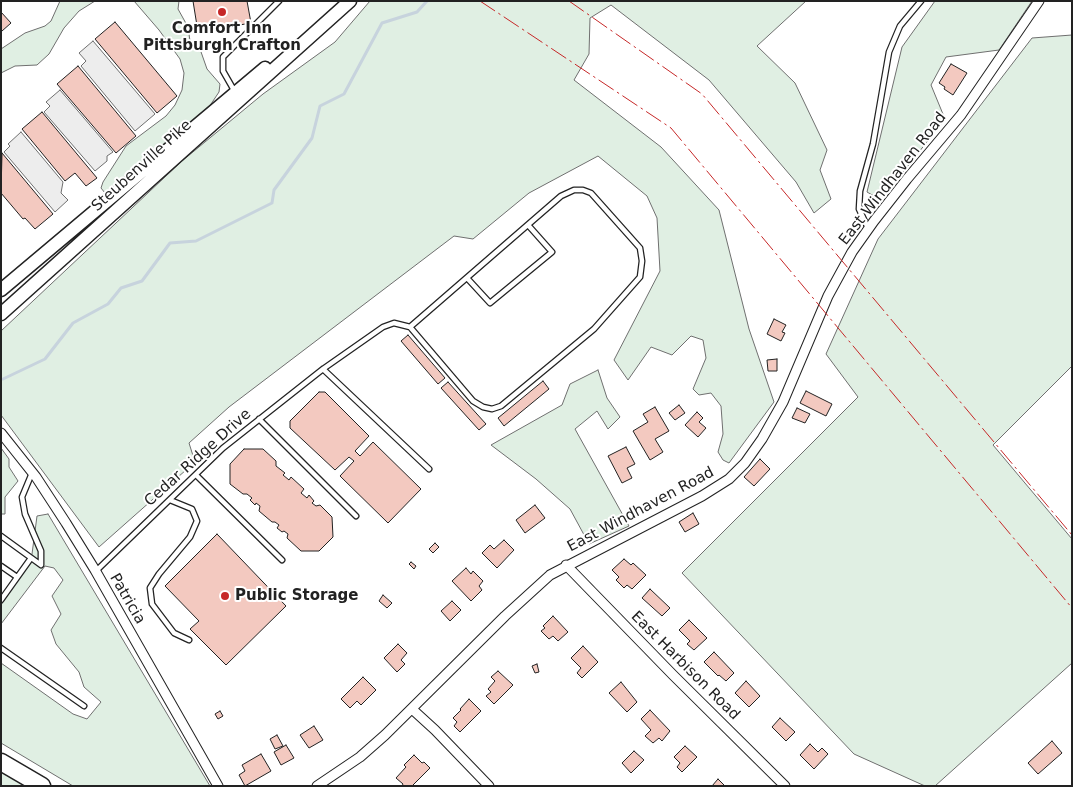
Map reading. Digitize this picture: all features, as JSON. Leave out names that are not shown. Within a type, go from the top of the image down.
[{"type":"highway","points":[[1,762],[42,786]]},
{"type":"main road","name":"Steubenville Pike","points":[[1,314],[270,75],[304,41],[350,1]]},
{"type":"main road","name":"Steubenville Pike","points":[[1,290],[264,68],[304,41]]},
{"type":"street","name":"East Windhaven Road","points":[[317,786],[360,756],[412,709],[540,583],[566,565],[702,496],[729,479],[745,462],[762,439],[783,402],[828,296],[842,269],[869,229],[907,179],[961,115],[1039,1]]},
{"type":"street","name":"Patricia","points":[[1,433],[32,473],[66,523],[218,786]]},
{"type":"street","name":"East Harbison Road","points":[[566,565],[785,786]]},
{"type":"street","points":[[412,709],[489,786]]},
{"type":"lane","points":[[236,93],[223,71],[223,57],[279,1]]},
{"type":"lane","points":[[869,229],[859,208],[860,191],[873,144],[889,52],[900,26],[921,1]]},
{"type":"lane","points":[[574,190],[584,190],[591,193],[640,248],[642,261],[640,277],[594,329],[501,406],[492,409],[483,408],[473,401],[410,327],[528,225],[561,196],[574,190]]},
{"type":"lane","points":[[467,278],[490,303],[552,252],[528,225]]},
{"type":"lane","name":"Cedar Ridge Drive","points":[[96,572],[223,448],[259,418],[323,369],[383,327],[394,323],[410,327]]},
{"type":"lane","points":[[323,369],[429,469]]},
{"type":"lane","points":[[259,418],[356,516]]},
{"type":"lane","points":[[1,536],[41,565],[41,551],[25,514],[22,497],[32,473]]},
{"type":"lane","points":[[196,475],[282,560]]},
{"type":"lane","points":[[170,500],[192,509],[197,522],[190,538],[158,574],[150,588],[152,604],[174,633],[189,640]]},
{"type":"lane","points":[[1,600],[31,558]]},
{"type":"lane","points":[[1,566],[17,578]]},
{"type":"lane","points":[[1,648],[84,706]]},
{"type":"green space","points":[[60,1],[95,1],[79,11],[64,28],[49,54],[37,65],[15,66],[1,73],[1,49],[25,33],[45,26],[51,21]]},
{"type":"green space","points":[[134,1],[179,1],[178,9],[188,27],[190,41],[200,49],[207,69],[220,84],[219,92],[207,110],[109,198],[101,188],[126,146],[166,116],[175,105],[182,90],[184,73],[180,59],[159,30]]},
{"type":"green space","points":[[370,1],[806,1],[757,46],[795,83],[827,150],[820,170],[831,199],[814,213],[796,182],[709,80],[611,5],[590,18],[589,54],[574,80],[661,147],[719,210],[749,329],[774,402],[729,463],[723,460],[718,452],[723,434],[721,406],[711,393],[699,395],[693,389],[706,358],[703,340],[691,336],[672,355],[651,347],[628,380],[614,360],[660,271],[657,218],[647,196],[598,156],[529,193],[473,239],[454,236],[229,407],[189,443],[195,462],[99,547],[1,415],[1,331],[182,161],[263,94],[335,42]]},
{"type":"green space","points":[[935,1],[1032,1],[999,50],[946,57],[931,85],[945,119],[881,200],[867,192],[902,47]]},
{"type":"green space","points":[[1072,35],[1072,366],[993,445],[1072,539],[1072,663],[935,786],[925,786],[854,754],[682,573],[858,397],[826,354],[878,239],[1032,38]]},
{"type":"green space","points":[[598,370],[607,398],[620,417],[608,429],[597,411],[575,429],[629,526],[589,544],[570,509],[536,479],[491,445],[562,405],[570,384]]},
{"type":"green space","points":[[1,448],[9,459],[9,467],[18,481],[5,497],[5,514],[1,514]]},
{"type":"green space","points":[[48,514],[210,786],[73,786],[1,743],[1,663],[73,714],[87,719],[101,702],[84,687],[79,672],[56,644],[51,630],[61,614],[52,596],[63,580],[54,568],[45,566],[1,624],[1,605],[32,554],[37,516]]},
{"type":"green space","points":[[1,771],[27,786],[1,786]]},
{"type":"shaded area","points":[[93,41],[155,114],[135,131],[81,66],[86,61],[79,53]]},
{"type":"shaded area","points":[[60,90],[113,152],[107,156],[107,161],[95,171],[44,112],[50,106],[46,102]]},
{"type":"shaded area","points":[[21,132],[63,182],[61,193],[68,200],[55,212],[4,152],[10,146],[8,144]]},
{"type":"building","name":"Comfort Inn Pittsburgh Crafton","points":[[193,1],[247,1],[251,23],[228,27],[229,32],[220,33],[219,29],[198,32]]},
{"type":"building","points":[[1,12],[11,23],[2,31],[1,30]]},
{"type":"building","points":[[115,22],[177,96],[157,113],[95,39]]},
{"type":"building","points":[[951,64],[967,73],[953,95],[939,83]]},
{"type":"building","points":[[78,66],[136,136],[116,153],[57,84]]},
{"type":"building","points":[[42,112],[97,178],[86,186],[75,173],[65,181],[22,129]]},
{"type":"building","points":[[2,153],[53,214],[35,229],[25,218],[23,219],[1,193]]},
{"type":"building","points":[[774,319],[786,325],[782,332],[785,333],[781,341],[767,334]]},
{"type":"building","points":[[408,335],[445,378],[438,384],[401,341]]},
{"type":"building","points":[[777,359],[777,371],[768,371],[767,360]]},
{"type":"building","points":[[543,381],[549,389],[504,426],[498,418]]},
{"type":"building","points":[[448,382],[486,424],[479,430],[441,388]]},
{"type":"building","points":[[806,391],[832,404],[826,416],[800,403]]},
{"type":"building","points":[[319,392],[325,392],[369,436],[355,451],[360,456],[373,442],[421,489],[388,523],[340,476],[354,461],[349,457],[335,470],[290,428],[290,421]]},
{"type":"building","points":[[679,405],[685,413],[675,420],[669,413]]},
{"type":"building","points":[[655,407],[669,431],[655,439],[663,452],[650,460],[633,431],[648,422],[643,414]]},
{"type":"building","points":[[797,408],[810,414],[805,423],[792,418]]},
{"type":"building","points":[[697,412],[703,418],[699,422],[706,428],[698,437],[685,425]]},
{"type":"building","points":[[626,447],[635,464],[627,468],[632,478],[622,483],[608,456]]},
{"type":"building","points":[[244,449],[263,449],[276,461],[276,466],[285,473],[283,475],[289,480],[291,477],[304,489],[301,493],[307,498],[309,495],[314,501],[312,503],[316,506],[320,505],[332,517],[333,537],[319,551],[301,551],[287,538],[288,534],[277,528],[279,525],[272,522],[259,511],[260,506],[256,503],[255,505],[250,500],[252,498],[230,484],[230,464]]},
{"type":"building","points":[[760,459],[770,469],[754,486],[744,477]]},
{"type":"building","points":[[535,505],[545,518],[525,533],[516,520]]},
{"type":"building","points":[[693,513],[699,524],[685,532],[679,522]]},
{"type":"building","name":"Public Storage","points":[[217,534],[286,606],[226,665],[190,629],[199,621],[165,586]]},
{"type":"building","points":[[504,540],[514,550],[497,568],[482,553],[490,545],[494,549]]},
{"type":"building","points":[[435,543],[439,547],[433,553],[429,549]]},
{"type":"building","points":[[624,559],[631,565],[633,563],[646,575],[632,589],[627,585],[624,588],[616,580],[619,577],[612,570]]},
{"type":"building","points":[[411,562],[416,566],[414,569],[409,564]]},
{"type":"building","points":[[466,568],[471,574],[473,571],[483,581],[479,586],[482,590],[471,601],[452,581]]},
{"type":"building","points":[[650,589],[670,608],[662,616],[642,598]]},
{"type":"building","points":[[383,595],[392,603],[387,608],[379,601]]},
{"type":"building","points":[[452,601],[461,610],[450,621],[441,611]]},
{"type":"building","points":[[553,616],[568,632],[558,641],[553,636],[549,639],[541,631],[545,628],[543,626]]},
{"type":"building","points":[[689,620],[707,638],[694,650],[687,644],[690,641],[679,630]]},
{"type":"building","points":[[398,644],[407,653],[401,660],[405,664],[397,672],[384,658]]},
{"type":"building","points":[[583,646],[598,662],[582,678],[577,673],[581,668],[571,658]]},
{"type":"building","points":[[714,652],[734,673],[726,681],[704,662]]},
{"type":"building","points":[[537,664],[539,672],[535,673],[532,666]]},
{"type":"building","points":[[498,671],[513,685],[494,704],[486,696],[491,692],[488,689],[495,681],[491,677]]},
{"type":"building","points":[[363,677],[376,690],[361,705],[357,701],[350,708],[341,699]]},
{"type":"building","points":[[746,681],[760,696],[749,707],[735,693]]},
{"type":"building","points":[[621,682],[637,702],[627,712],[609,693]]},
{"type":"building","points":[[469,699],[481,711],[460,732],[454,726],[457,722],[453,718]]},
{"type":"building","points":[[650,710],[670,731],[662,741],[659,738],[653,743],[645,736],[651,730],[641,719]]},
{"type":"building","points":[[220,711],[223,716],[218,719],[215,714]]},
{"type":"building","points":[[780,718],[795,732],[786,741],[772,727]]},
{"type":"building","points":[[314,726],[323,740],[309,748],[300,735]]},
{"type":"building","points":[[277,735],[283,746],[275,749],[270,739]]},
{"type":"building","points":[[1052,741],[1062,753],[1038,774],[1028,763]]},
{"type":"building","points":[[810,744],[818,752],[822,748],[828,754],[814,769],[800,755]]},
{"type":"building","points":[[286,745],[294,758],[281,765],[274,752]]},
{"type":"building","points":[[685,746],[697,757],[682,772],[677,767],[680,763],[674,757]]},
{"type":"building","points":[[634,751],[644,760],[631,773],[622,763]]},
{"type":"building","points":[[261,754],[271,771],[245,786],[239,775],[245,771],[242,765]]},
{"type":"building","points":[[414,755],[430,768],[412,786],[402,786],[403,784],[396,778],[406,767],[404,765]]},
{"type":"building","points":[[718,779],[725,786],[712,786]]},
{"type":"waterway","points":[[3,379],[45,359],[73,323],[108,304],[121,288],[142,281],[170,243],[196,241],[272,203],[274,190],[312,138],[320,106],[344,94],[382,23],[417,12],[427,1]]},
{"type":"power","points":[[480,1],[671,128],[1072,608]]},
{"type":"power","points":[[569,1],[702,94],[1072,535]]},
{"type":"place","name":"Comfort Inn Pittsburgh Crafton","points":[[222,12]]},
{"type":"place","name":"Public Storage","points":[[225,596]]}]
